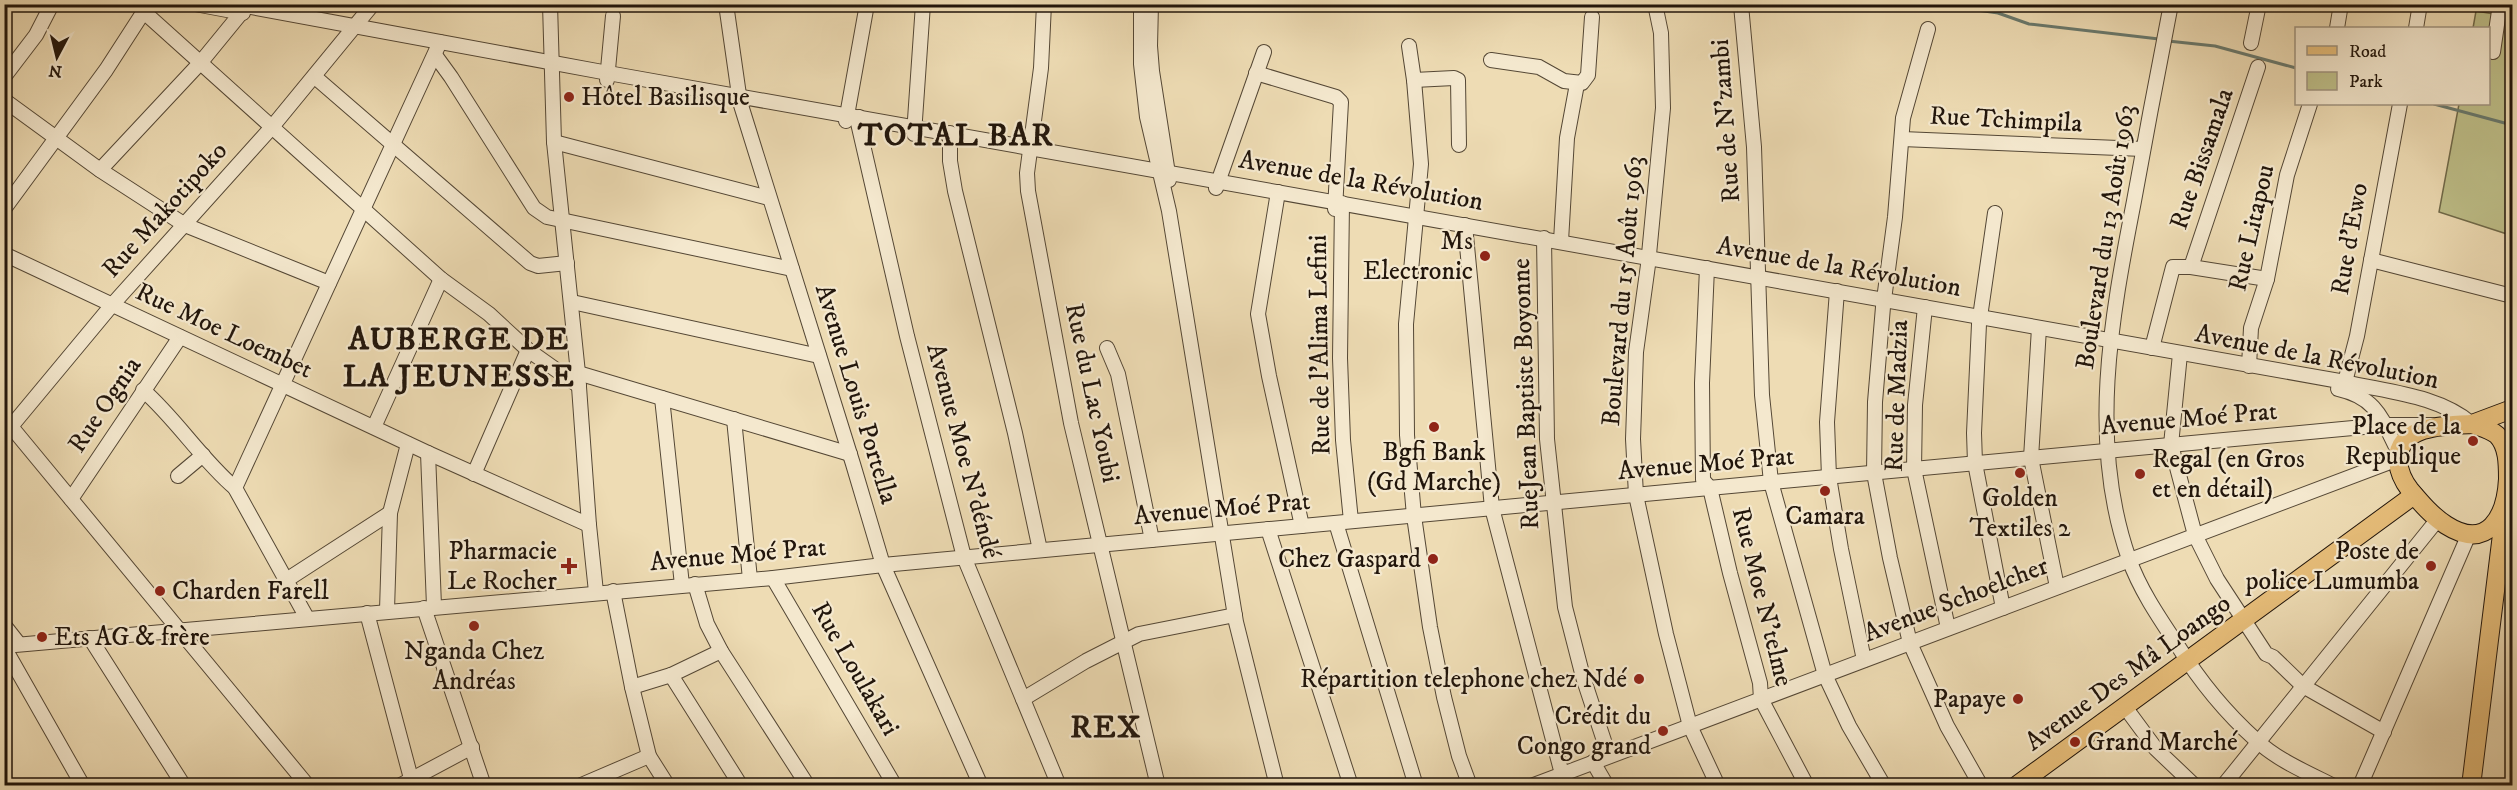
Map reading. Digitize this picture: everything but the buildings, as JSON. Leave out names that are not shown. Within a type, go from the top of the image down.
[{"type":"main road","points":[[2508,540],[2457,531],[2438,519],[2414,495],[2402,477],[2398,456],[2405,441],[2414,434],[2444,425],[2472,424],[2512,409]]},
{"type":"main road","points":[[2471,786],[2508,540],[2505,505],[2510,460],[2496,434],[2472,424]]},
{"type":"main road","name":"Avenue Des Mâ Loango","points":[[2016,786],[2414,495]]},
{"type":"main road","points":[[2473,534],[2488,529],[2497,522],[2505,505]]},
{"type":"street","points":[[4,77],[36,35],[52,4]]},
{"type":"street","name":"Avenue de la Révolution","points":[[195,4],[280,9],[352,30]]},
{"type":"street","name":"Rue Makotipoko","points":[[7,426],[272,127],[373,4]]},
{"type":"street","points":[[550,4],[554,142],[572,302],[596,592]]},
{"type":"street","name":"Avenue Louis Portella","points":[[726,4],[739,99],[883,565],[981,786]]},
{"type":"street","name":"Avenue Moe N'déndé","points":[[867,4],[852,119],[964,557],[1059,786]]},
{"type":"street","points":[[915,130],[923,4]]},
{"type":"street","name":"Rue du Lac Youbi","points":[[1044,4],[1041,68],[1027,173],[1028,191],[1071,423],[1158,786]]},
{"type":"street","points":[[1141,4],[1141,64],[1152,143],[1164,177],[1220,534],[1235,615],[1277,786]]},
{"type":"street","points":[[1151,4],[1150,46],[1165,150],[1164,177]]},
{"type":"street","name":"Boulevard du 15 Août 1963","points":[[1655,4],[1661,33],[1664,85],[1649,261],[1636,352],[1633,439],[1636,495],[1666,634],[1690,726],[1718,786]]},
{"type":"street","name":"Boulevard du 13 Août 1963","points":[[2171,4],[2109,344],[2107,451],[2113,498],[2129,560],[2154,610],[2187,661],[2215,697],[2257,741],[2304,771],[2334,786]]},
{"type":"street","points":[[2251,43],[2259,4]]},
{"type":"street","points":[[2337,27],[2341,4]]},
{"type":"street","points":[[2416,27],[2420,4]]},
{"type":"street","points":[[2493,52],[2500,4]]},
{"type":"street","name":"Rue de N'zambi","points":[[1742,5],[1754,147],[1762,395],[1771,482],[1825,675],[1849,726],[1884,786]]},
{"type":"street","points":[[4,209],[57,139],[146,8],[201,62],[364,211],[441,279],[489,314],[528,350],[579,380],[663,398],[850,454]]},
{"type":"street","points":[[100,170],[201,62],[241,8]]},
{"type":"street","name":"Avenue de la Révolution","points":[[241,8],[437,48],[739,99],[1164,177],[1218,184],[1707,271],[2179,357],[2341,389],[2365,398],[2385,425],[2398,456]]},
{"type":"street","points":[[607,76],[613,16]]},
{"type":"street","points":[[1491,60],[1539,67],[1555,77],[1577,84],[1582,83],[1588,75],[1592,17]]},
{"type":"street","points":[[1928,29],[1903,118],[1875,402],[1874,473],[1890,558],[1910,643],[1947,726],[1982,786]]},
{"type":"street","points":[[1409,46],[1421,164],[1414,219],[1406,324],[1407,435],[1414,516],[1430,627],[1459,756],[1470,786]]},
{"type":"street","points":[[235,488],[437,48]]},
{"type":"street","points":[[437,48],[451,77],[534,208],[548,217],[792,269]]},
{"type":"street","points":[[1218,184],[1264,52]]},
{"type":"street","name":"Rue Bissamala","points":[[2191,267],[2258,68]]},
{"type":"street","name":"Rue de l'Alima Lefini","points":[[1256,73],[1336,97],[1341,102],[1338,206],[1344,522],[1416,786]]},
{"type":"street","points":[[315,77],[530,263],[538,266],[567,263]]},
{"type":"street","points":[[1414,80],[1454,78],[1458,80],[1459,146]]},
{"type":"street","points":[[1561,241],[1567,138],[1577,84]]},
{"type":"street","points":[[4,100],[100,170],[185,225],[329,283]]},
{"type":"street","name":"Rue Litapou","points":[[2249,366],[2251,328],[2267,279],[2288,176],[2310,105]]},
{"type":"street","name":"Rue d'Ewo","points":[[2345,382],[2371,260],[2400,105]]},
{"type":"street","points":[[949,137],[952,177],[963,230],[1015,433],[1040,550]]},
{"type":"street","name":"Rue Tchimpila","points":[[1902,139],[2143,149]]},
{"type":"street","points":[[554,142],[769,198]]},
{"type":"street","points":[[1134,166],[1144,158],[1152,143]]},
{"type":"street","points":[[1165,150],[1194,176]]},
{"type":"street","name":"Avenue de la Révolution","points":[[1030,151],[1134,166],[1164,177],[1194,176],[1218,184]]},
{"type":"street","points":[[1277,195],[1258,314],[1269,376],[1302,526]]},
{"type":"street","points":[[1995,213],[1980,321],[1974,433],[1975,463],[2003,608]]},
{"type":"street","points":[[1464,228],[1492,508],[1562,774]]},
{"type":"street","name":"Avenue de la Révolution","points":[[1544,242],[1561,241],[1649,261]]},
{"type":"street","name":"RueJean Baptiste Boyonne","points":[[1544,242],[1547,439],[1552,503],[1565,607],[1583,677],[1609,756]]},
{"type":"street","name":"Rue Moe Loembet","points":[[4,254],[408,444],[589,525]]},
{"type":"street","points":[[2371,260],[2512,296]]},
{"type":"street","points":[[2152,348],[2173,267],[2191,267],[2267,279]]},
{"type":"street","name":"Rue Moe N'telme","points":[[1707,271],[1702,383],[1703,480],[1710,488],[1760,683],[1761,699],[1807,786]]},
{"type":"street","points":[[374,428],[441,279]]},
{"type":"street","points":[[1836,295],[1827,422],[1829,477],[1864,660]]},
{"type":"street","points":[[572,302],[819,356]]},
{"type":"street","name":"Rue de Madzia","points":[[1924,310],[1915,405],[1914,469],[1948,628]]},
{"type":"street","points":[[2038,331],[2031,458],[2057,587]]},
{"type":"street","name":"Rue Ognia","points":[[71,499],[180,337]]},
{"type":"street","name":"Avenue de la Révolution","points":[[2109,344],[2152,348],[2179,357],[2345,382],[2453,409],[2472,424]]},
{"type":"street","points":[[1107,348],[1118,374],[1152,540]]},
{"type":"street","points":[[474,474],[528,350]]},
{"type":"street","points":[[2179,357],[2171,445],[2195,536],[2217,579],[2266,654],[2273,657],[2303,686],[2384,732]]},
{"type":"street","points":[[143,390],[165,410],[235,488],[288,579],[307,618]]},
{"type":"street","points":[[663,398],[688,584],[722,651],[808,786]]},
{"type":"street","points":[[734,419],[750,579]]},
{"type":"street","name":"Avenue Moé Prat","points":[[9,646],[387,610],[773,578],[964,557],[2385,425],[2444,425]]},
{"type":"street","points":[[7,426],[71,499],[308,786]]},
{"type":"street","points":[[387,610],[390,513],[408,444]]},
{"type":"street","points":[[428,453],[429,607],[484,786]]},
{"type":"street","points":[[178,476],[203,455]]},
{"type":"street","name":"Avenue Schoelcher","points":[[1531,786],[2195,536],[2398,456]]},
{"type":"street","points":[[288,579],[390,513]]},
{"type":"street","points":[[2223,786],[2438,519]]},
{"type":"street","points":[[1268,529],[1351,786]]},
{"type":"street","points":[[2360,786],[2473,534]]},
{"type":"street","name":"Rue Loulakari","points":[[773,578],[895,786]]},
{"type":"street","points":[[613,591],[632,687],[649,756],[668,786]]},
{"type":"street","points":[[367,613],[407,783],[472,747]]},
{"type":"street","points":[[1023,699],[1139,634],[1235,615]]},
{"type":"street","points":[[4,625],[9,646],[84,786]]},
{"type":"street","points":[[90,638],[184,786]]},
{"type":"street","points":[[632,687],[671,675],[722,651]]},
{"type":"street","points":[[671,675],[741,786]]},
{"type":"street","points":[[2125,707],[2156,749],[2194,786]]},
{"type":"street","points":[[579,786],[649,756]]},
{"type":"street","points":[[1593,762],[1607,786]]},
{"type":"green space","points":[[2476,11],[2512,17],[2512,229],[2510,235],[2439,212],[2459,105],[2490,105],[2490,27],[2473,27]]},
{"type":"waterway","points":[[1580,4],[1597,4]]},
{"type":"waterway","points":[[1936,4],[1998,13],[2029,24],[2159,39]]},
{"type":"waterway","points":[[2168,41],[2215,46],[2295,68]]},
{"type":"waterway","points":[[2438,105],[2512,125]]},
{"type":"place","name":"Hôtel Basilisque","points":[[569,97]]},
{"type":"place","name":"Ms Electronic","points":[[1485,256]]},
{"type":"place","name":"Bgfi Bank (Gd Marche)","points":[[1434,427]]},
{"type":"place","name":"Place de la Republique","points":[[2473,441]]},
{"type":"place","name":"Golden Textiles 2","points":[[2020,473]]},
{"type":"place","name":"Regal (en Gros et en détail)","points":[[2140,474]]},
{"type":"place","name":"Camara","points":[[1825,491]]},
{"type":"place","name":"Chez Gaspard","points":[[1433,559]]},
{"type":"place","name":"Pharmacie Le Rocher","points":[[569,566]]},
{"type":"place","name":"Poste de police Lumumba","points":[[2431,566]]},
{"type":"place","name":"Charden Farell","points":[[160,591]]},
{"type":"place","name":"Nganda Chez Andréas","points":[[474,626]]},
{"type":"place","name":"Ets AG & frère","points":[[42,637]]},
{"type":"place","name":"Répartition telephone chez Ndé","points":[[1639,679]]},
{"type":"place","name":"Papaye","points":[[2018,699]]},
{"type":"place","name":"Crédit du Congo grand","points":[[1663,731]]},
{"type":"place","name":"Grand Marché","points":[[2075,742]]},
{"type":"district","name":"TOTAL BAR","points":[[956,136]]},
{"type":"district","name":"AUBERGE DE LA JEUNESSE","points":[[459,358]]},
{"type":"district","name":"REX","points":[[1106,728]]}]
